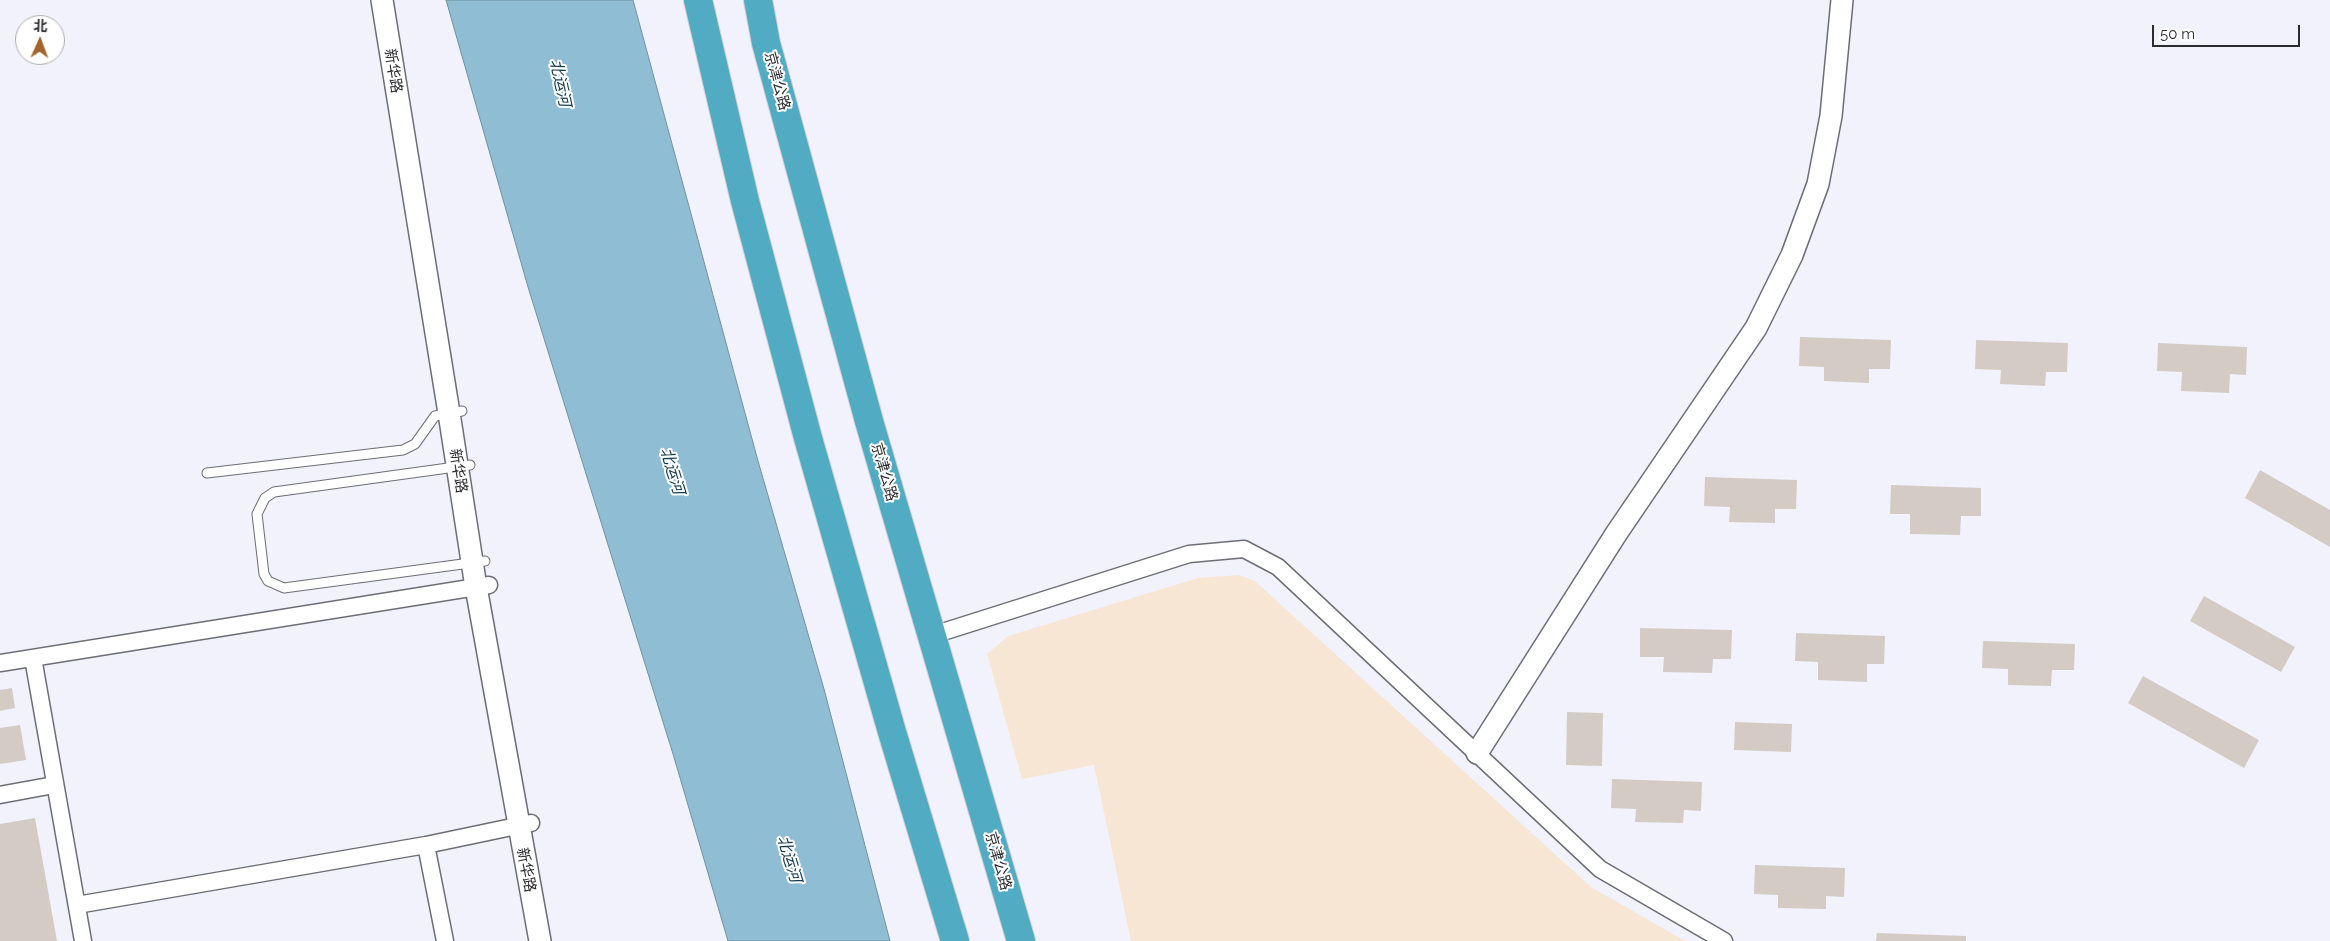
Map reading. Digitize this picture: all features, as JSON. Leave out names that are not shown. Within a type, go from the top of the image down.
[{"type":"highway","points":[[698,0],[745,201],[806,428],[892,732],[955,941]]},
{"type":"highway","name":"京津公路","points":[[758,0],[766,43],[820,245],[930,636],[1021,941]]},
{"type":"street","name":"新华路","points":[[382,0],[456,412]]},
{"type":"street","name":"新华路","points":[[395,0],[482,586],[524,825],[540,941]]},
{"type":"street","points":[[1477,753],[1616,534],[1756,328],[1792,255],[1818,184],[1822,165],[1831,116],[1842,0]]},
{"type":"street","points":[[930,636],[1190,554],[1244,549],[1278,568],[1600,868],[1724,941]]},
{"type":"street","points":[[0,663],[482,586]]},
{"type":"street","points":[[33,658],[83,941]]},
{"type":"street","points":[[0,795],[54,785]]},
{"type":"street","name":"新华路","points":[[524,825],[553,941]]},
{"type":"street","points":[[77,905],[426,845],[524,825]]},
{"type":"street","points":[[426,845],[445,941]]},
{"type":"lane","points":[[207,473],[403,450],[415,444],[435,416],[456,412]]},
{"type":"lane","points":[[464,465],[274,492],[266,498],[256,514],[264,574],[268,581],[284,588],[479,562]]},
{"type":"shaded area","points":[[1239,575],[1255,581],[1591,887],[1685,941],[1131,941],[1094,765],[1022,779],[987,654],[1008,636],[1198,578]]},
{"type":"water","name":"北运河","points":[[446,0],[633,0],[758,461],[824,689],[890,941],[728,941],[673,754],[528,287]]},
{"type":"building","points":[[1800,337],[1891,340],[1890,369],[1869,369],[1869,383],[1824,381],[1824,367],[1799,366]]},
{"type":"building","points":[[1976,340],[2068,343],[2067,372],[2046,372],[2045,386],[2000,384],[2001,370],[1975,369]]},
{"type":"building","points":[[2158,343],[2247,347],[2246,375],[2230,374],[2229,393],[2181,391],[2182,372],[2157,371]]},
{"type":"building","points":[[2260,470],[2330,510],[2330,547],[2245,498]]},
{"type":"building","points":[[1705,477],[1797,480],[1796,509],[1775,509],[1775,523],[1729,522],[1730,507],[1704,506]]},
{"type":"building","points":[[1891,485],[1981,488],[1981,516],[1961,516],[1960,535],[1910,534],[1910,514],[1890,514]]},
{"type":"building","points":[[2204,596],[2295,647],[2281,672],[2190,621]]},
{"type":"building","points":[[1640,628],[1732,630],[1731,659],[1713,659],[1712,673],[1663,672],[1664,657],[1640,657]]},
{"type":"building","points":[[1796,633],[1885,636],[1884,664],[1867,664],[1867,682],[1818,680],[1818,662],[1795,661]]},
{"type":"building","points":[[1983,641],[2075,644],[2074,670],[2052,670],[2051,686],[2008,685],[2008,669],[1982,668]]},
{"type":"building","points":[[2143,676],[2259,740],[2244,768],[2128,703]]},
{"type":"building","points":[[12,688],[15,708],[0,711],[0,690]]},
{"type":"building","points":[[1567,712],[1603,713],[1602,766],[1566,765]]},
{"type":"building","points":[[1735,722],[1792,724],[1791,752],[1734,750]]},
{"type":"building","points":[[20,725],[26,760],[0,764],[0,728]]},
{"type":"building","points":[[1612,779],[1702,782],[1701,811],[1684,810],[1683,823],[1635,822],[1636,809],[1611,808]]},
{"type":"building","points":[[35,818],[57,941],[0,941],[0,824]]},
{"type":"building","points":[[1755,865],[1845,868],[1844,897],[1826,896],[1826,909],[1778,908],[1778,895],[1754,894]]},
{"type":"building","points":[[1877,933],[1966,936],[1966,941],[1876,941]]}]
